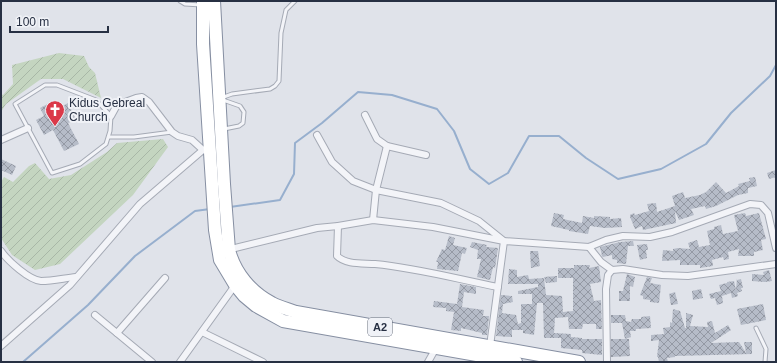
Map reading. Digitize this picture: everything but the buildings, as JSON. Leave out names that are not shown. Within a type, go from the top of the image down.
[{"type":"highway","name":"A2","points":[[206,2],[219,99],[221,130],[211,150]]},
{"type":"highway","name":"A2","points":[[206,2],[203,44],[211,150],[218,184],[224,251],[232,259],[238,281],[272,303],[296,312],[437,342],[516,362]]},
{"type":"highway","name":"A2","points":[[437,342],[490,346],[579,362]]},
{"type":"street","points":[[1,346],[70,285],[140,204],[211,150],[172,132],[149,102],[142,97],[117,105],[111,116]]},
{"type":"street","points":[[365,115],[377,139],[387,146],[426,155]]},
{"type":"street","points":[[1,140],[28,128]]},
{"type":"street","points":[[317,135],[332,162],[353,181],[376,190],[441,203],[479,221],[504,241]]},
{"type":"street","points":[[373,220],[376,190],[387,146]]},
{"type":"street","points":[[224,251],[318,228],[373,220],[433,227],[504,241],[589,247],[606,240],[623,236],[650,237],[672,232],[750,204],[761,205],[768,213],[776,248]]},
{"type":"street","points":[[338,226],[337,256],[340,259],[349,262],[400,267],[498,287]]},
{"type":"street","points":[[490,346],[504,241]]},
{"type":"street","points":[[589,247],[601,262],[612,270],[623,269],[662,275],[688,276],[776,264]]},
{"type":"street","points":[[1,251],[6,258],[28,275],[40,281],[76,277]]},
{"type":"street","points":[[607,362],[606,288],[608,275],[612,270]]},
{"type":"street","points":[[117,333],[165,278]]},
{"type":"street","points":[[180,362],[238,281]]},
{"type":"street","points":[[95,315],[152,362]]},
{"type":"street","points":[[202,332],[263,362]]},
{"type":"street","points":[[428,362],[437,342]]},
{"type":"lane","points":[[180,1],[185,4],[206,2]]},
{"type":"lane","points":[[219,99],[232,94],[270,89],[275,86],[279,80],[281,33],[286,10],[295,1]]},
{"type":"lane","points":[[45,85],[57,85],[96,100],[111,116],[109,137],[106,144],[80,164],[52,173],[15,104],[45,85]]},
{"type":"lane","points":[[219,99],[240,106],[244,112],[243,123],[239,126],[221,130]]},
{"type":"lane","points":[[109,137],[134,137],[172,132]]},
{"type":"lane","points":[[756,328],[766,349],[765,362]]},
{"type":"green space","points":[[59,53],[84,56],[89,67],[95,73],[101,98],[63,79],[41,79],[6,104],[1,112],[1,94],[3,95],[13,84],[12,65]]},
{"type":"green space","points":[[163,139],[168,147],[133,195],[60,264],[35,270],[12,255],[1,238],[1,182],[4,177],[13,182],[29,166],[35,163],[49,179],[71,175],[107,152],[117,143]]},
{"type":"waterway","points":[[230,207],[280,200],[294,174],[295,143],[322,123],[358,92],[392,95],[437,109],[454,131],[470,169],[489,184],[508,173],[529,136],[559,136],[586,158],[618,179],[661,169],[706,144],[731,113],[770,76],[776,65]]},
{"type":"waterway","points":[[23,362],[88,305],[135,256],[195,211],[210,209]]},
{"type":"place","name":"Kidus Gebreal Church","points":[[55,127]]}]
